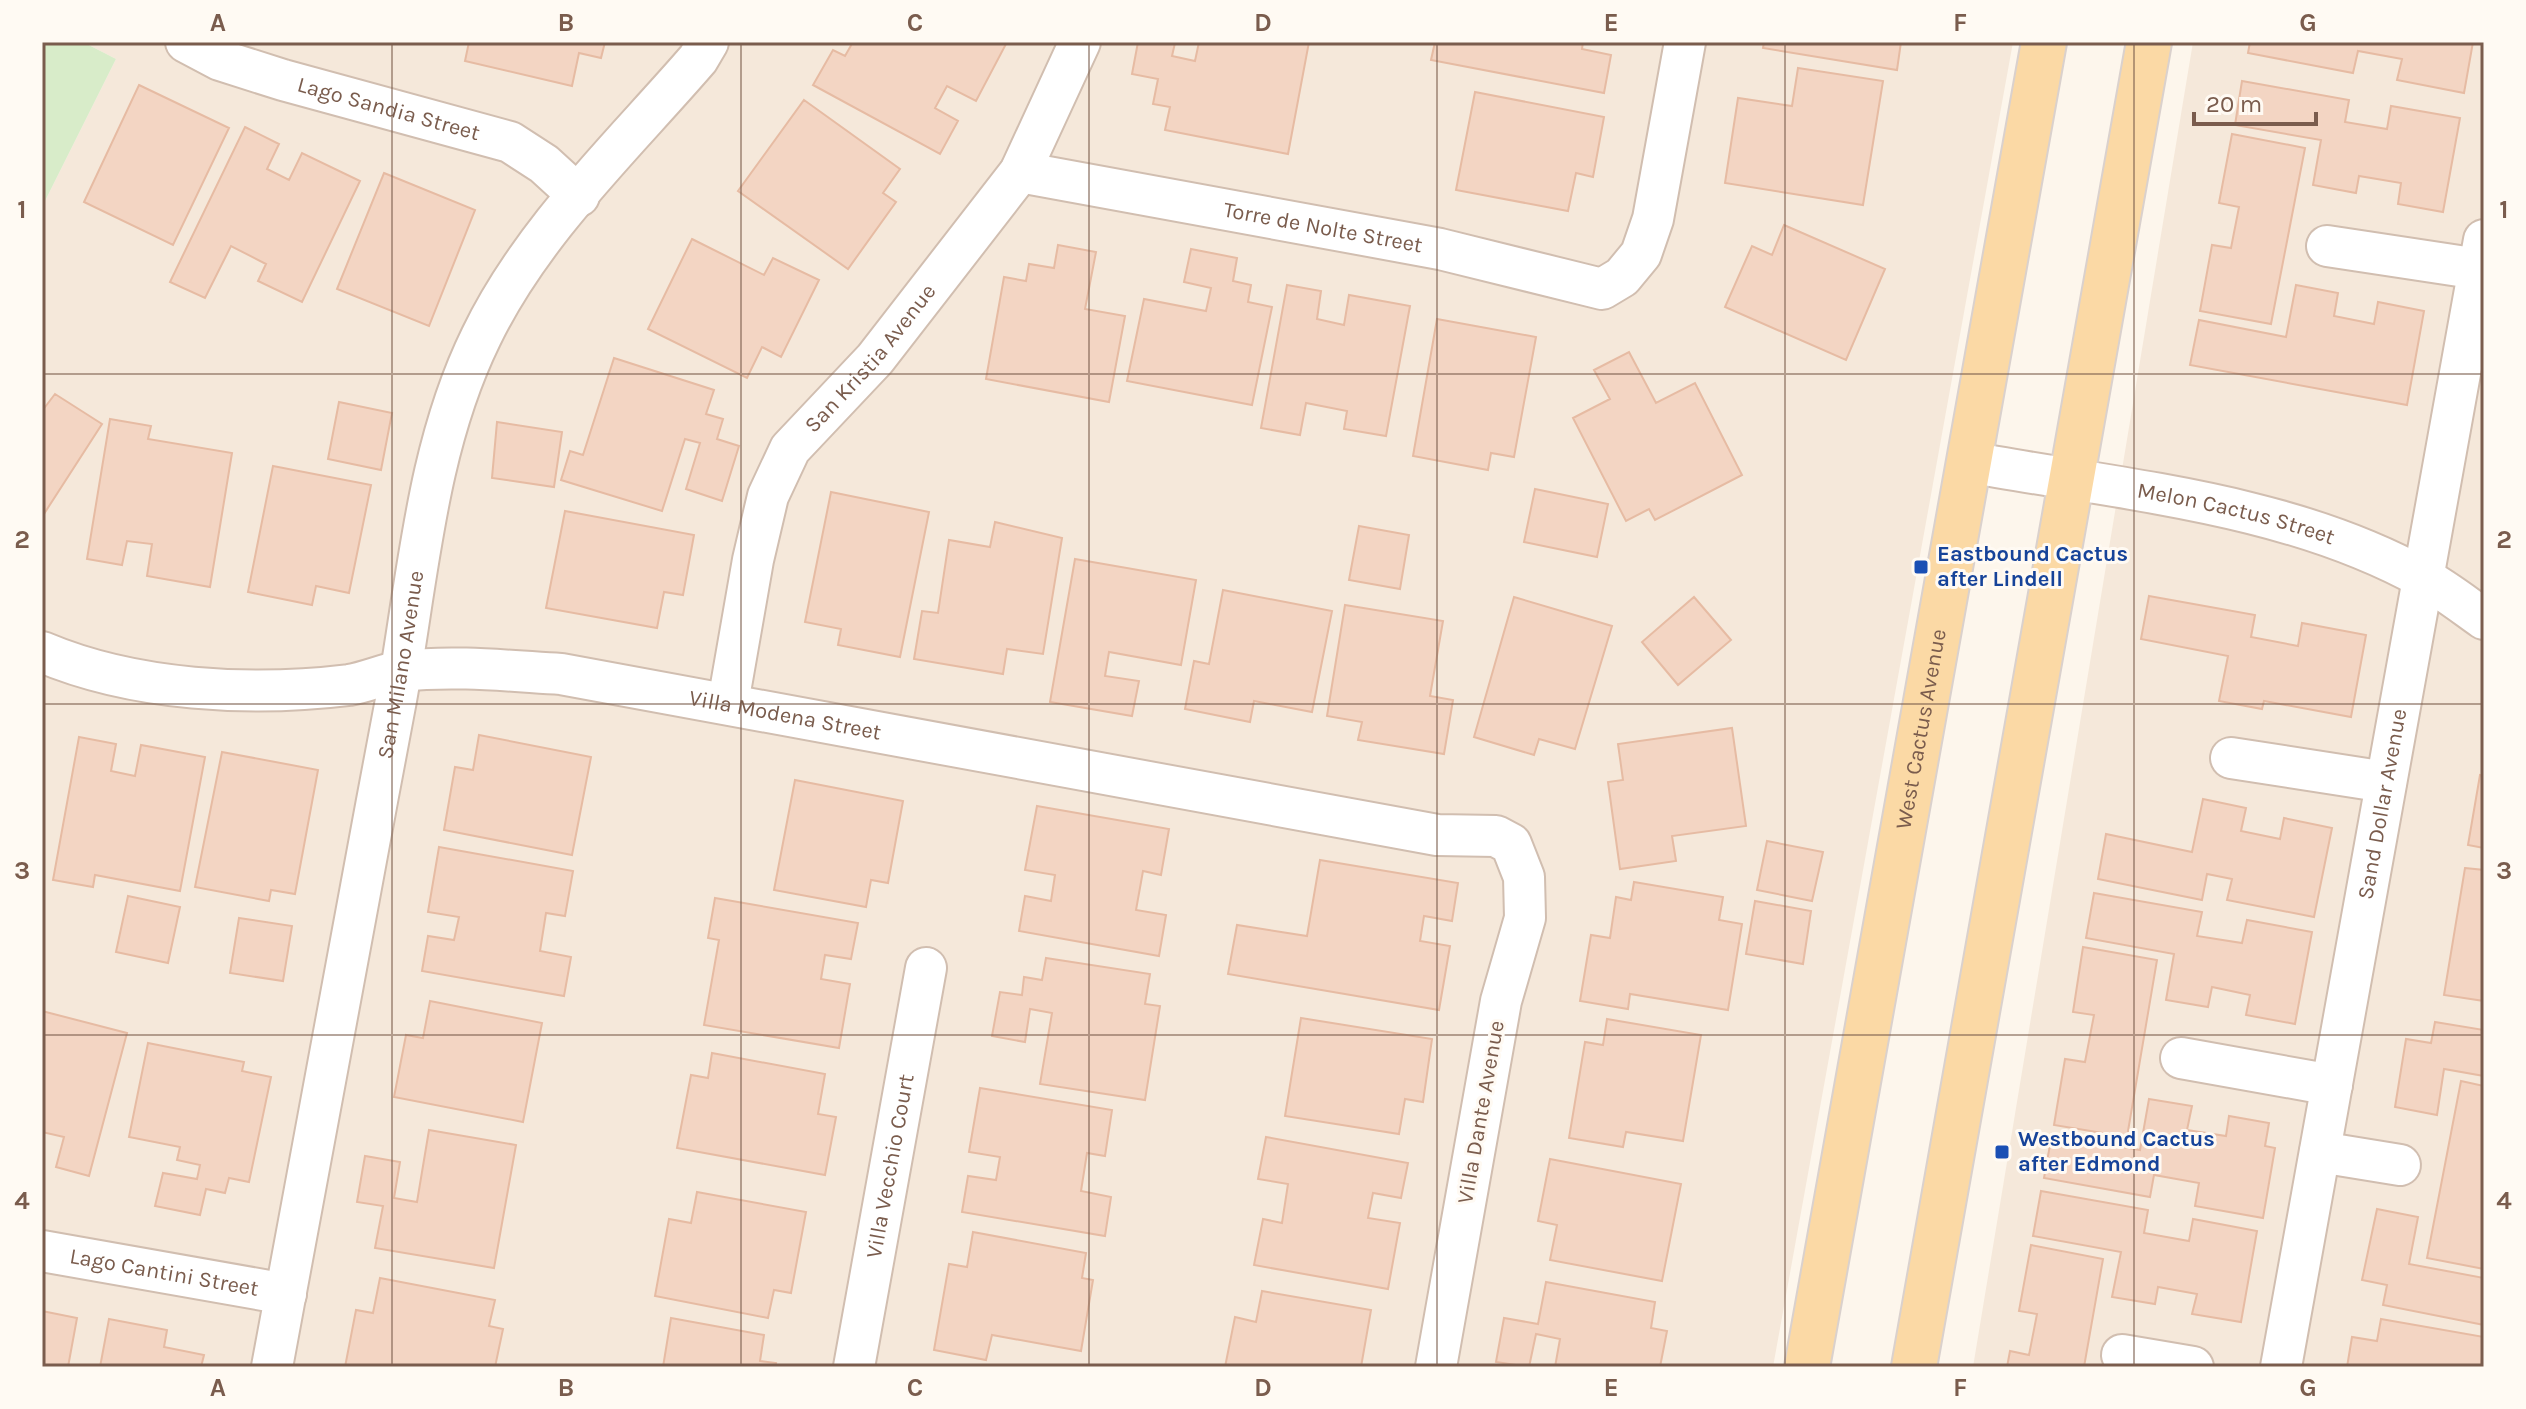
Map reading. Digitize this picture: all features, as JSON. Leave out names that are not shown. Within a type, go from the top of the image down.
[{"type":"main road","name":"West Cactus Avenue","points":[[1807,1367],[2044,42]]},
{"type":"main road","points":[[1914,1367],[2149,42]]},
{"type":"street","name":"Lago Sandia Street","points":[[186,42],[220,60],[283,80],[510,142],[544,164],[579,196]]},
{"type":"street","name":"San Milano Avenue","points":[[272,1367],[401,672],[419,551],[457,395],[480,338],[511,279],[708,42]]},
{"type":"street","name":"San Kristia Avenue","points":[[728,703],[753,560],[768,496],[790,449],[875,359],[1020,172],[1080,42]]},
{"type":"street","name":"Torre de Nolte Street","points":[[1020,172],[1440,249],[1602,289],[1622,277],[1641,254],[1653,219],[1685,42]]},
{"type":"street","points":[[2327,246],[2481,254]]},
{"type":"street","name":"Sand Dollar Avenue","points":[[2281,1367],[2423,578],[2472,380],[2481,254]]},
{"type":"street","name":"Melon Cactus Street","points":[[1969,462],[2217,505],[2283,522],[2335,539],[2423,578],[2484,619]]},
{"type":"street","name":"Villa Modena Street","points":[[42,652],[99,669],[158,681],[218,688],[291,690],[352,684],[401,672],[464,669],[561,674],[1422,832],[1496,836],[1511,844],[1517,859]]},
{"type":"street","points":[[2231,758],[2386,782]]},
{"type":"street","name":"Villa Dante Avenue","points":[[1436,1367],[1501,1001],[1525,918],[1527,897],[1517,859]]},
{"type":"street","name":"Villa Vecchio Court","points":[[854,1367],[926,968]]},
{"type":"street","points":[[2181,1058],[2332,1085]]},
{"type":"street","points":[[2320,1152],[2400,1165]]},
{"type":"street","name":"Lago Cantini Street","points":[[42,1251],[286,1294]]},
{"type":"street","points":[[2122,1355],[2193,1367]]},
{"type":"shaded area","points":[[83,42],[2013,42],[1773,1367],[42,1367],[42,207],[116,59]]},
{"type":"shaded area","points":[[2193,42],[2484,42],[2484,1367],[1973,1367]]},
{"type":"green space","points":[[42,42],[83,42],[116,59],[42,207]]},
{"type":"building","points":[[469,42],[605,42],[601,58],[579,53],[572,86],[465,61]]},
{"type":"building","points":[[853,42],[1006,44],[976,101],[947,86],[935,108],[958,121],[940,154],[813,85],[833,50],[845,56]]},
{"type":"building","points":[[1138,42],[1175,43],[1172,56],[1195,61],[1199,42],[1309,42],[1288,154],[1165,130],[1170,107],[1153,104],[1158,79],[1132,74]]},
{"type":"building","points":[[1435,42],[1583,42],[1582,49],[1611,55],[1604,93],[1431,60]]},
{"type":"building","points":[[1764,42],[1901,42],[1897,70],[1763,48]]},
{"type":"building","points":[[2250,42],[2473,42],[2464,93],[2397,80],[2402,59],[2358,51],[2353,73],[2248,53]]},
{"type":"building","points":[[1798,68],[1883,81],[1863,205],[1725,183],[1738,98],[1792,106]]},
{"type":"building","points":[[2242,81],[2349,100],[2345,122],[2387,129],[2391,106],[2460,118],[2443,212],[2398,204],[2401,183],[2359,176],[2356,193],[2313,185],[2321,140],[2235,125]]},
{"type":"building","points":[[139,85],[229,128],[173,245],[84,202]]},
{"type":"building","points":[[1475,92],[1604,117],[1593,177],[1576,173],[1568,211],[1456,190]]},
{"type":"building","points":[[804,100],[900,169],[883,193],[896,202],[848,269],[738,191]]},
{"type":"building","points":[[245,127],[279,144],[267,169],[289,180],[302,153],[360,181],[302,302],[258,281],[266,264],[231,246],[205,298],[170,282]]},
{"type":"building","points":[[2232,134],[2305,148],[2271,324],[2200,311],[2212,245],[2231,248],[2239,207],[2219,203]]},
{"type":"building","points":[[384,173],[475,210],[429,326],[337,289]]},
{"type":"building","points":[[1784,225],[1885,269],[1846,360],[1725,307],[1752,246],[1772,255]]},
{"type":"building","points":[[692,239],[764,275],[773,258],[819,280],[781,357],[762,347],[747,378],[648,329]]},
{"type":"building","points":[[1058,245],[1096,252],[1085,309],[1125,316],[1109,402],[986,379],[1004,277],[1026,281],[1029,264],[1054,268]]},
{"type":"building","points":[[1191,249],[1237,258],[1233,281],[1251,285],[1248,302],[1272,307],[1252,405],[1127,381],[1144,299],[1206,311],[1211,288],[1184,282]]},
{"type":"building","points":[[1287,285],[1321,291],[1317,319],[1344,325],[1349,295],[1410,306],[1386,436],[1344,429],[1347,411],[1306,403],[1300,435],[1261,428]]},
{"type":"building","points":[[2296,285],[2338,293],[2334,316],[2374,324],[2378,302],[2424,311],[2407,405],[2190,365],[2199,320],[2286,337]]},
{"type":"building","points":[[1437,319],[1536,337],[1514,457],[1491,453],[1488,470],[1413,456]]},
{"type":"building","points":[[1629,352],[1656,403],[1695,383],[1742,475],[1655,520],[1649,509],[1626,521],[1573,418],[1610,399],[1594,370]]},
{"type":"building","points":[[614,358],[714,390],[706,414],[723,419],[717,439],[739,446],[722,501],[686,489],[700,443],[685,439],[662,511],[561,480],[570,451],[583,455]]},
{"type":"building","points":[[55,394],[102,424],[42,517],[42,411]]},
{"type":"building","points":[[339,402],[392,413],[381,470],[328,459]]},
{"type":"building","points":[[110,419],[151,426],[148,439],[232,453],[210,587],[147,576],[152,544],[127,541],[122,565],[87,559]]},
{"type":"building","points":[[497,422],[562,432],[554,487],[492,478]]},
{"type":"building","points":[[273,466],[371,485],[349,593],[316,586],[312,605],[248,592]]},
{"type":"building","points":[[1535,489],[1608,504],[1597,557],[1524,542]]},
{"type":"building","points":[[831,492],[929,512],[900,657],[838,645],[841,629],[805,622]]},
{"type":"building","points":[[565,511],[694,535],[683,595],[664,592],[657,628],[546,608]]},
{"type":"building","points":[[995,522],[1062,538],[1043,654],[1007,649],[1003,674],[914,659],[922,611],[938,613],[949,540],[990,547]]},
{"type":"building","points":[[1359,526],[1409,535],[1400,589],[1349,580]]},
{"type":"building","points":[[1075,559],[1196,580],[1181,665],[1109,652],[1105,676],[1139,681],[1132,716],[1050,702]]},
{"type":"building","points":[[1223,590],[1332,611],[1312,712],[1254,701],[1250,722],[1185,709],[1194,661],[1209,664]]},
{"type":"building","points":[[2149,596],[2255,615],[2251,637],[2298,646],[2302,623],[2366,635],[2351,717],[2264,701],[2262,709],[2219,701],[2228,656],[2141,639]]},
{"type":"building","points":[[1514,597],[1612,626],[1575,749],[1539,739],[1534,755],[1474,737]]},
{"type":"building","points":[[1694,597],[1731,640],[1678,685],[1642,642]]},
{"type":"building","points":[[1345,605],[1443,621],[1430,696],[1453,700],[1444,754],[1358,740],[1362,722],[1327,716]]},
{"type":"building","points":[[1732,728],[1746,826],[1672,836],[1676,861],[1620,869],[1608,782],[1623,780],[1618,744]]},
{"type":"building","points":[[479,735],[591,757],[572,855],[444,830],[455,767],[473,770]]},
{"type":"building","points":[[79,737],[116,744],[111,771],[135,776],[141,745],[205,757],[180,891],[95,875],[93,887],[53,880]]},
{"type":"building","points":[[222,752],[318,770],[295,894],[271,890],[269,901],[195,887]]},
{"type":"building","points":[[2480,775],[2484,776],[2484,848],[2468,845]]},
{"type":"building","points":[[795,780],[903,801],[888,883],[871,880],[866,907],[774,890]]},
{"type":"building","points":[[2203,799],[2246,808],[2241,831],[2280,839],[2284,818],[2332,828],[2314,917],[2227,900],[2232,879],[2207,874],[2202,900],[2098,879],[2106,834],[2192,852]]},
{"type":"building","points":[[1037,806],[1169,829],[1161,875],[1143,871],[1136,910],[1166,915],[1159,956],[1019,931],[1025,896],[1051,901],[1055,875],[1025,870]]},
{"type":"building","points":[[1767,841],[1823,852],[1812,901],[1757,890]]},
{"type":"building","points":[[439,847],[573,871],[565,916],[546,913],[540,951],[571,957],[564,996],[422,971],[428,936],[454,940],[459,917],[428,912]]},
{"type":"building","points":[[1320,860],[1458,883],[1452,921],[1424,916],[1420,941],[1450,946],[1439,1010],[1228,974],[1237,925],[1307,936]]},
{"type":"building","points":[[2465,868],[2484,870],[2484,1001],[2444,995]]},
{"type":"building","points":[[1634,882],[1723,897],[1719,920],[1742,924],[1728,1010],[1630,994],[1628,1009],[1580,1001],[1591,935],[1610,938],[1616,897],[1631,900]]},
{"type":"building","points":[[2094,893],[2202,912],[2197,936],[2242,943],[2247,920],[2312,932],[2295,1024],[2246,1015],[2250,995],[2212,987],[2208,1007],[2166,1000],[2174,954],[2086,938]]},
{"type":"building","points":[[128,896],[180,907],[168,963],[116,952]]},
{"type":"building","points":[[715,898],[858,923],[851,959],[825,955],[821,979],[850,984],[839,1048],[704,1025],[719,940],[708,938]]},
{"type":"building","points":[[1755,901],[1811,911],[1803,964],[1746,954]]},
{"type":"building","points":[[239,918],[292,926],[283,981],[230,973]]},
{"type":"building","points":[[2083,947],[2157,960],[2127,1137],[2054,1125],[2065,1059],[2085,1062],[2094,1015],[2073,1012]]},
{"type":"building","points":[[1046,958],[1150,974],[1145,1004],[1160,1006],[1145,1100],[1040,1084],[1052,1013],[1030,1009],[1025,1042],[992,1036],[1000,992],[1022,995],[1024,977],[1042,980]]},
{"type":"building","points":[[430,1001],[542,1023],[523,1122],[394,1097],[406,1035],[423,1038]]},
{"type":"building","points":[[42,1011],[127,1033],[89,1176],[56,1167],[64,1137],[42,1132]]},
{"type":"building","points":[[1301,1018],[1432,1039],[1423,1102],[1405,1099],[1399,1134],[1285,1116]]},
{"type":"building","points":[[1607,1019],[1701,1035],[1683,1141],[1626,1132],[1623,1147],[1569,1138],[1585,1042],[1603,1045]]},
{"type":"building","points":[[2435,1022],[2484,1030],[2484,1076],[2444,1069],[2437,1115],[2395,1107],[2406,1039],[2431,1043]]},
{"type":"building","points":[[148,1043],[244,1062],[242,1071],[271,1077],[249,1182],[229,1178],[225,1193],[206,1189],[200,1215],[155,1206],[163,1173],[197,1179],[200,1165],[177,1160],[180,1147],[129,1137]]},
{"type":"building","points":[[712,1053],[825,1074],[818,1114],[836,1117],[825,1175],[677,1148],[691,1075],[708,1078]]},
{"type":"building","points":[[2461,1081],[2484,1086],[2484,1269],[2427,1258]]},
{"type":"building","points":[[980,1088],[1112,1110],[1105,1156],[1087,1153],[1081,1191],[1111,1197],[1105,1236],[962,1212],[968,1176],[996,1180],[1000,1157],[969,1152]]},
{"type":"building","points":[[2149,1099],[2192,1106],[2187,1130],[2226,1136],[2229,1116],[2269,1123],[2265,1146],[2275,1148],[2263,1218],[2195,1206],[2199,1183],[2154,1175],[2150,1197],[2044,1178],[2052,1134],[2140,1150]]},
{"type":"building","points":[[429,1130],[516,1145],[494,1268],[375,1248],[383,1206],[357,1202],[365,1156],[400,1162],[394,1198],[417,1202]]},
{"type":"building","points":[[1266,1137],[1408,1163],[1401,1198],[1373,1193],[1368,1218],[1400,1223],[1388,1289],[1254,1265],[1263,1219],[1282,1223],[1288,1184],[1258,1179]]},
{"type":"building","points":[[1550,1159],[1681,1184],[1662,1281],[1550,1260],[1557,1225],[1538,1221]]},
{"type":"building","points":[[2041,1191],[2148,1210],[2144,1233],[2189,1241],[2193,1219],[2257,1231],[2241,1322],[2192,1314],[2197,1294],[2158,1287],[2155,1304],[2112,1297],[2121,1252],[2033,1236]]},
{"type":"building","points":[[697,1192],[806,1212],[791,1293],[774,1290],[768,1318],[655,1296],[669,1219],[691,1223]]},
{"type":"building","points":[[2377,1209],[2418,1217],[2409,1264],[2484,1278],[2484,1325],[2383,1305],[2387,1285],[2362,1280]]},
{"type":"building","points":[[973,1232],[1086,1253],[1082,1278],[1093,1280],[1081,1351],[992,1335],[986,1360],[934,1350],[949,1264],[967,1267]]},
{"type":"building","points":[[2031,1245],[2103,1259],[2084,1367],[2007,1367],[2010,1351],[2029,1355],[2037,1314],[2019,1311]]},
{"type":"building","points":[[380,1278],[495,1300],[489,1326],[503,1329],[495,1367],[345,1367],[356,1310],[373,1313]]},
{"type":"building","points":[[1546,1282],[1655,1302],[1651,1328],[1667,1331],[1660,1367],[1555,1367],[1560,1339],[1536,1334],[1529,1367],[1496,1362],[1504,1318],[1538,1324]]},
{"type":"building","points":[[1262,1291],[1371,1310],[1361,1367],[1225,1367],[1235,1317],[1256,1322]]},
{"type":"building","points":[[42,1311],[77,1318],[68,1367],[42,1367]]},
{"type":"building","points":[[671,1318],[764,1335],[760,1361],[776,1363],[775,1367],[663,1367]]},
{"type":"building","points":[[109,1319],[167,1330],[164,1347],[204,1355],[201,1367],[100,1367]]},
{"type":"building","points":[[2381,1319],[2484,1337],[2481,1367],[2347,1367],[2352,1337],[2377,1341]]},
{"type":"place","name":"Eastbound Cactus after Lindell","points":[[1921,567]]},
{"type":"place","name":"Westbound Cactus after Edmond","points":[[2002,1152]]}]
